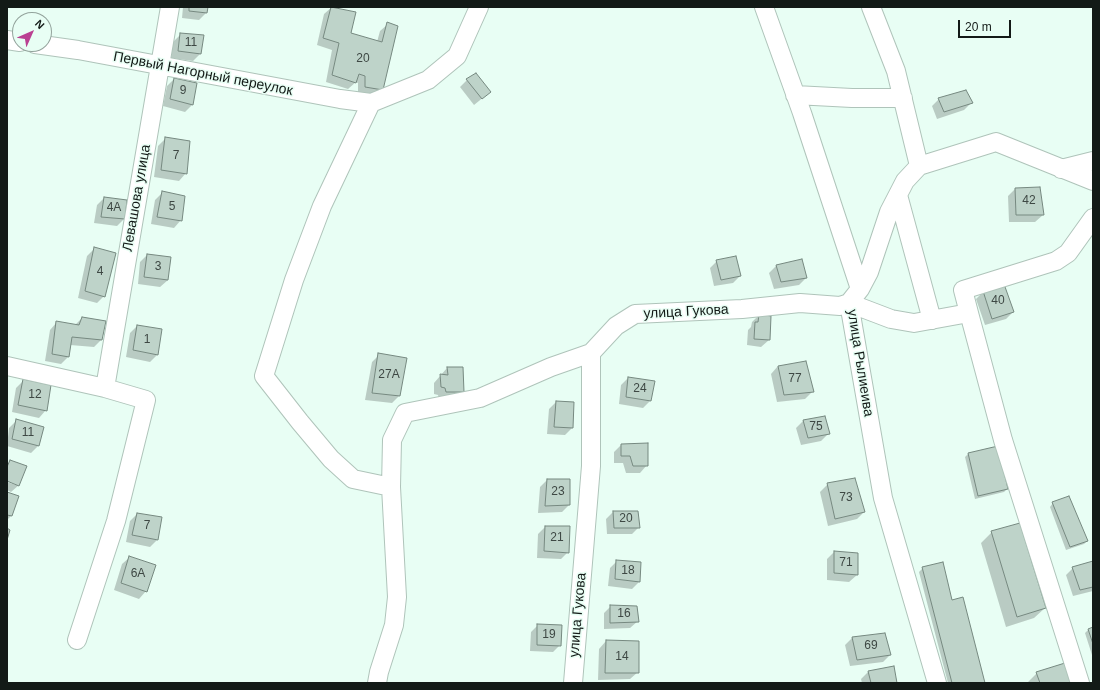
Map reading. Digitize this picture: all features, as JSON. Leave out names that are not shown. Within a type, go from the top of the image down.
[{"type":"street","name":"Левашова улица","points":[[105,388],[170,7]]},
{"type":"street","points":[[764,7],[860,288]]},
{"type":"street","points":[[871,7],[896,70],[920,166]]},
{"type":"street","points":[[391,487],[354,479],[331,459],[264,376],[294,280],[319,213],[371,103],[428,80],[457,56],[480,8]]},
{"type":"street","name":"Первый Нагорный переулок","points":[[52,46],[340,99],[371,103]]},
{"type":"street","points":[[795,95],[852,98],[903,98]]},
{"type":"street","points":[[849,303],[870,272],[889,212],[905,181],[920,166],[996,142],[1093,181]]},
{"type":"street","points":[[1061,169],[1093,161]]},
{"type":"street","points":[[898,195],[932,320]]},
{"type":"street","points":[[1080,683],[1003,440],[963,290],[1056,261],[1068,253],[1093,218]]},
{"type":"street","name":"улица Гукова","points":[[572,683],[591,466],[591,353],[616,326],[635,314],[742,309],[800,303],[840,306],[849,303]]},
{"type":"street","name":"улица Рылиеива","points":[[849,303],[891,319],[914,323],[969,313]]},
{"type":"street","name":"улица Рылиеива","points":[[849,303],[883,498],[937,683]]},
{"type":"street","points":[[377,683],[394,625],[397,597],[391,487],[392,440],[405,413],[480,398],[551,367],[591,353]]},
{"type":"street","points":[[7,368],[105,388],[146,400],[116,521],[77,640]]},
{"type":"building","points":[[189,7],[208,7],[207,13],[189,11]]},
{"type":"building","points":[[331,7],[356,12],[351,33],[382,42],[387,22],[398,26],[383,90],[365,87],[365,76],[359,74],[356,83],[332,75],[339,43],[323,38]]},
{"type":"building","points":[[180,33],[204,35],[201,54],[178,51]]},
{"type":"building","points":[[476,73],[491,92],[482,99],[466,79]]},
{"type":"building","points":[[174,78],[197,83],[193,105],[170,99]]},
{"type":"building","points":[[966,90],[973,103],[944,112],[938,98]]},
{"type":"building","points":[[165,137],[190,141],[187,174],[161,170]]},
{"type":"building","points":[[1040,187],[1044,215],[1016,215],[1015,188]]},
{"type":"building","points":[[162,191],[185,196],[182,221],[157,217]]},
{"type":"building","points":[[104,197],[127,200],[125,219],[101,217]]},
{"type":"building","points":[[94,247],[116,253],[105,297],[85,291]]},
{"type":"building","points":[[147,254],[171,257],[168,280],[144,277]]},
{"type":"building","points":[[736,256],[741,276],[721,280],[716,260]]},
{"type":"building","points":[[802,259],[807,278],[781,282],[776,265]]},
{"type":"building","points":[[1004,284],[1014,312],[992,319],[983,291]]},
{"type":"building","points":[[759,314],[771,316],[770,340],[754,339],[755,322],[758,322]]},
{"type":"building","points":[[82,317],[106,321],[102,340],[72,337],[69,357],[52,354],[56,321],[79,325]]},
{"type":"building","points":[[137,325],[162,329],[158,355],[133,350]]},
{"type":"building","points":[[378,353],[407,358],[400,396],[372,393]]},
{"type":"building","points":[[806,361],[814,392],[784,395],[778,366]]},
{"type":"building","points":[[447,367],[463,367],[464,392],[446,392],[445,388],[441,387],[440,374],[448,375]]},
{"type":"building","points":[[628,377],[655,381],[651,401],[626,397]]},
{"type":"building","points":[[23,379],[51,385],[47,411],[18,405]]},
{"type":"building","points":[[556,401],[574,402],[573,428],[554,427]]},
{"type":"building","points":[[825,416],[830,434],[808,438],[803,420]]},
{"type":"building","points":[[16,419],[44,427],[39,446],[12,439]]},
{"type":"building","points":[[648,443],[648,466],[633,466],[630,456],[621,456],[621,444]]},
{"type":"building","points":[[998,446],[1008,489],[978,496],[968,453]]},
{"type":"building","points":[[10,460],[27,466],[19,486],[7,481],[7,467]]},
{"type":"building","points":[[855,478],[865,512],[835,519],[827,483]]},
{"type":"building","points":[[547,479],[570,479],[570,505],[545,506]]},
{"type":"building","points":[[7,492],[19,496],[12,516],[7,515]]},
{"type":"building","points":[[1069,496],[1088,541],[1070,547],[1052,502]]},
{"type":"building","points":[[613,511],[638,511],[640,528],[614,528]]},
{"type":"building","points":[[137,513],[162,517],[158,540],[132,535]]},
{"type":"building","points":[[1020,523],[1046,608],[1017,617],[991,531]]},
{"type":"building","points":[[545,526],[570,526],[569,553],[544,551]]},
{"type":"building","points":[[7,528],[10,530],[7,540]]},
{"type":"building","points":[[834,551],[858,553],[858,575],[834,573]]},
{"type":"building","points":[[129,556],[156,565],[147,592],[121,583]]},
{"type":"building","points":[[616,560],[641,562],[640,582],[615,579]]},
{"type":"building","points":[[1093,561],[1093,587],[1080,590],[1072,567]]},
{"type":"building","points":[[943,562],[952,600],[963,597],[985,683],[952,683],[922,567]]},
{"type":"building","points":[[610,605],[637,606],[639,622],[610,623]]},
{"type":"building","points":[[537,624],[562,625],[561,646],[537,645]]},
{"type":"building","points":[[1093,627],[1093,644],[1088,629]]},
{"type":"building","points":[[885,633],[891,655],[857,660],[852,637]]},
{"type":"building","points":[[606,640],[639,641],[639,673],[605,673]]},
{"type":"building","points":[[1065,663],[1071,683],[1040,683],[1036,672]]},
{"type":"building","points":[[894,666],[897,683],[871,683],[868,671]]}]
